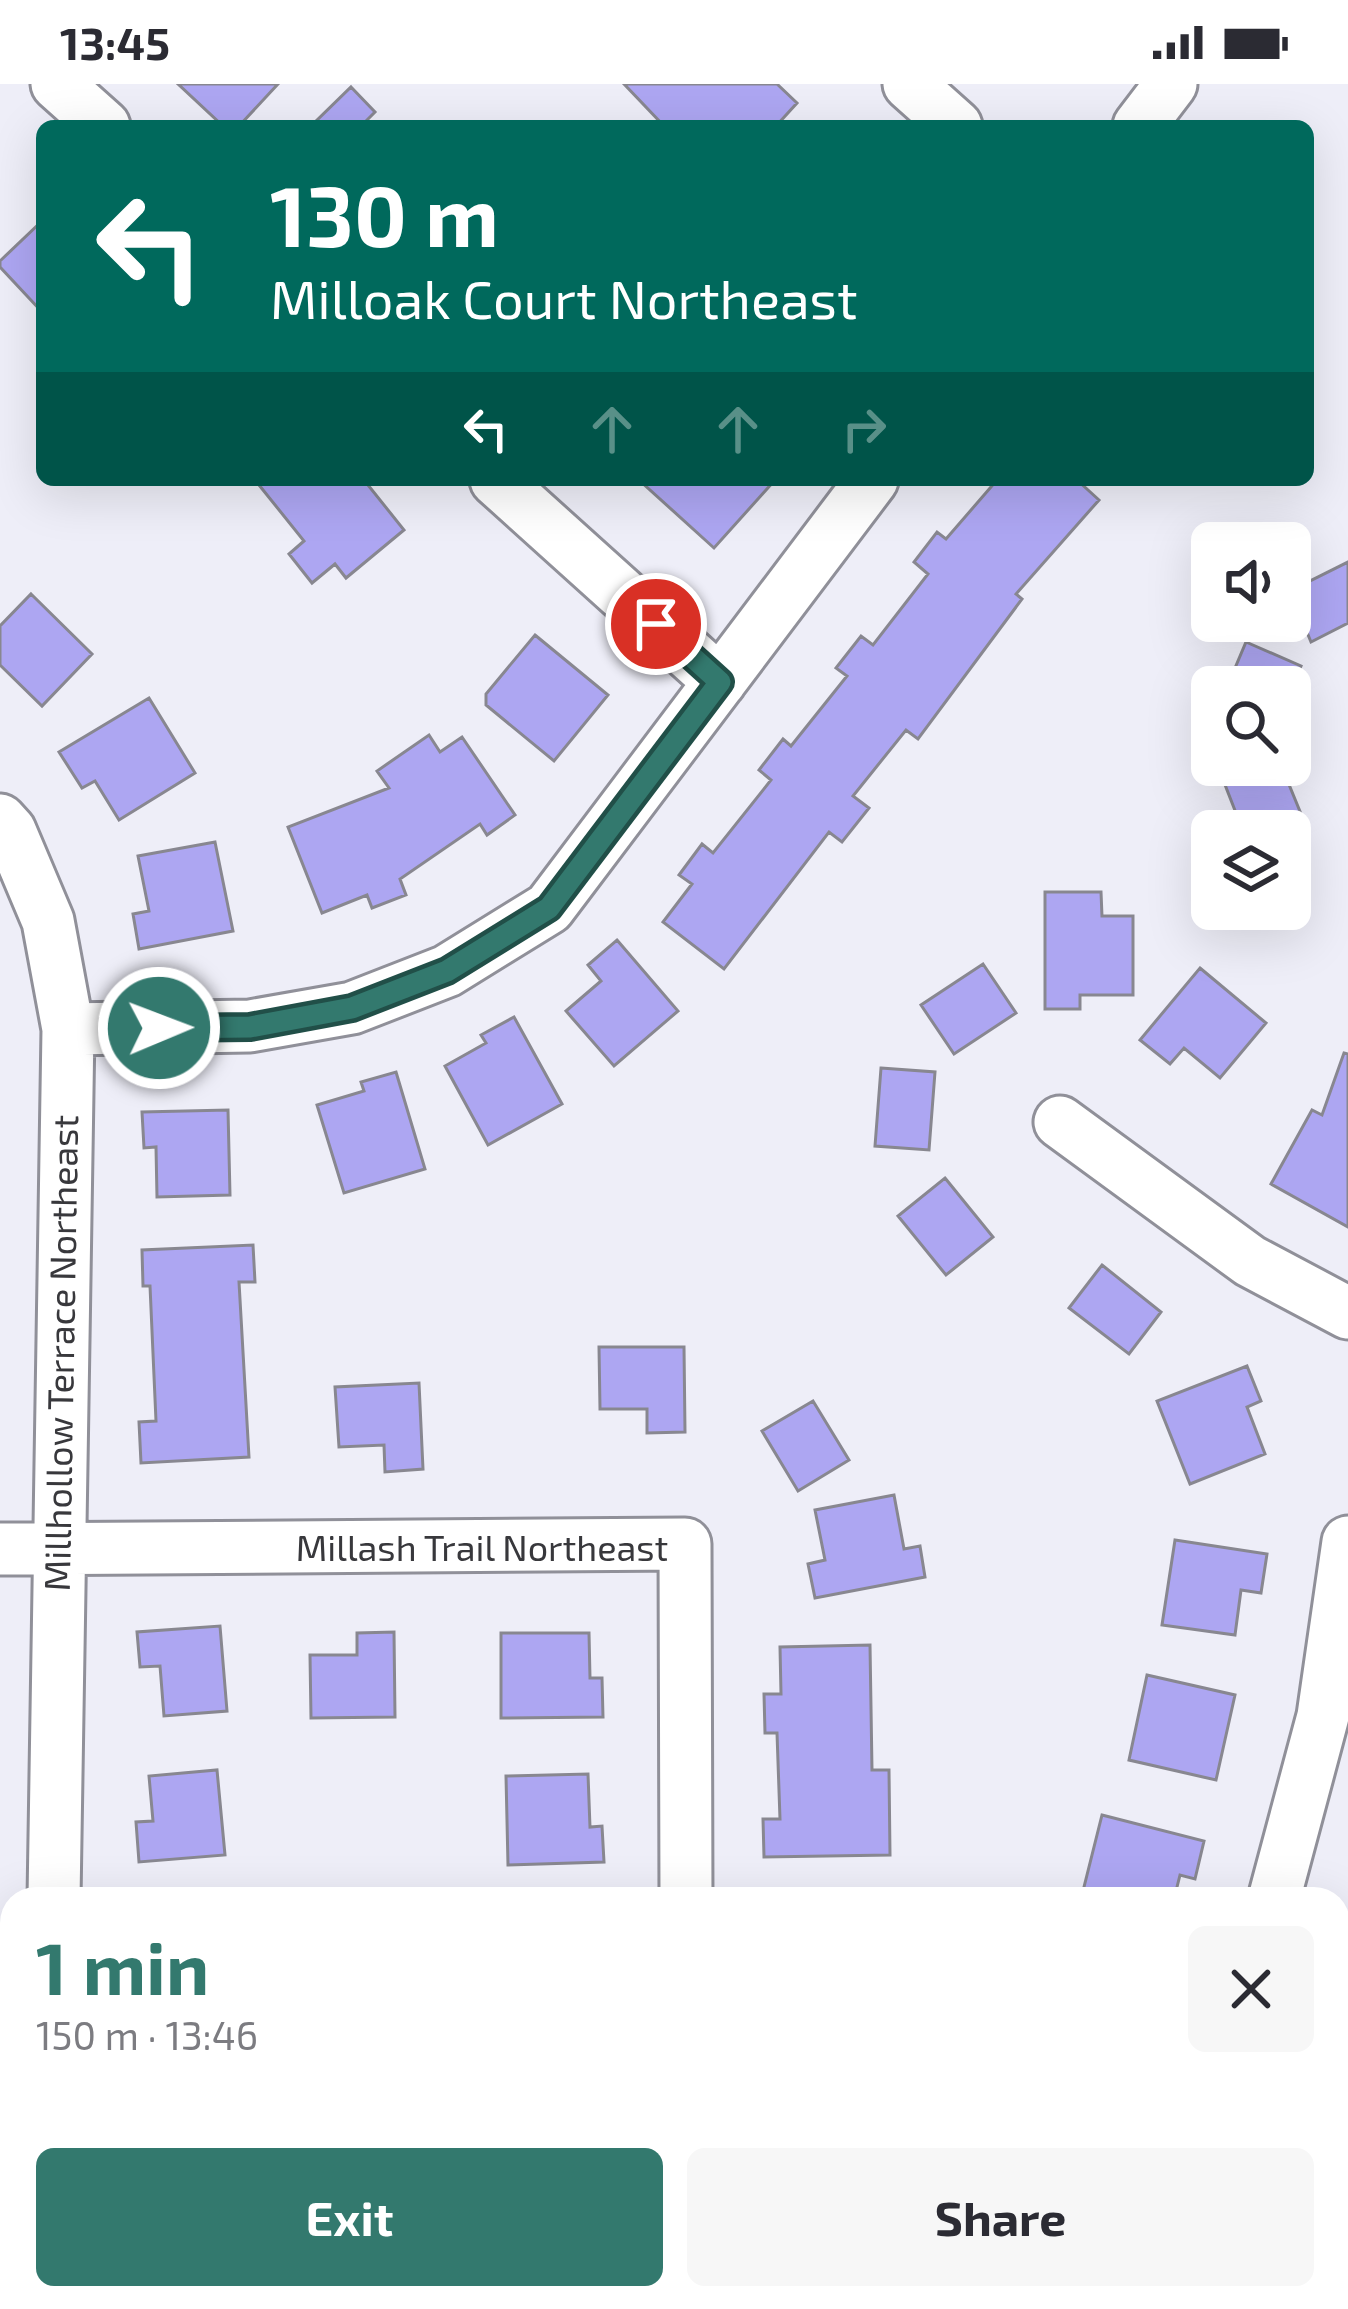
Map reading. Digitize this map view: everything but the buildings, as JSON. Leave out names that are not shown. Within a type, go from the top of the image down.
[{"type":"street","points":[[57,84],[97,120]]},
{"type":"street","points":[[909,84],[949,120]]},
{"type":"street","points":[[1144,120],[1171,84]]},
{"type":"street","points":[[503,486],[720,682]]},
{"type":"street","points":[[68,1029],[250,1027],[352,1008],[447,971],[549,908],[867,486]]},
{"type":"street","name":"Millhollow Terrace Northeast","points":[[0,820],[10,831],[48,921],[68,1029],[54,1887]]},
{"type":"street","points":[[1060,1122],[1250,1261],[1348,1313]]},
{"type":"street","points":[[1277,1887],[1323,1716],[1348,1542]]},
{"type":"street","name":"Millash Trail Northeast","points":[[0,1549],[685,1544],[686,1887]]},
{"type":"route","points":[[159,1028],[250,1027],[352,1008],[447,971],[549,908],[720,682],[656,624]]}]
